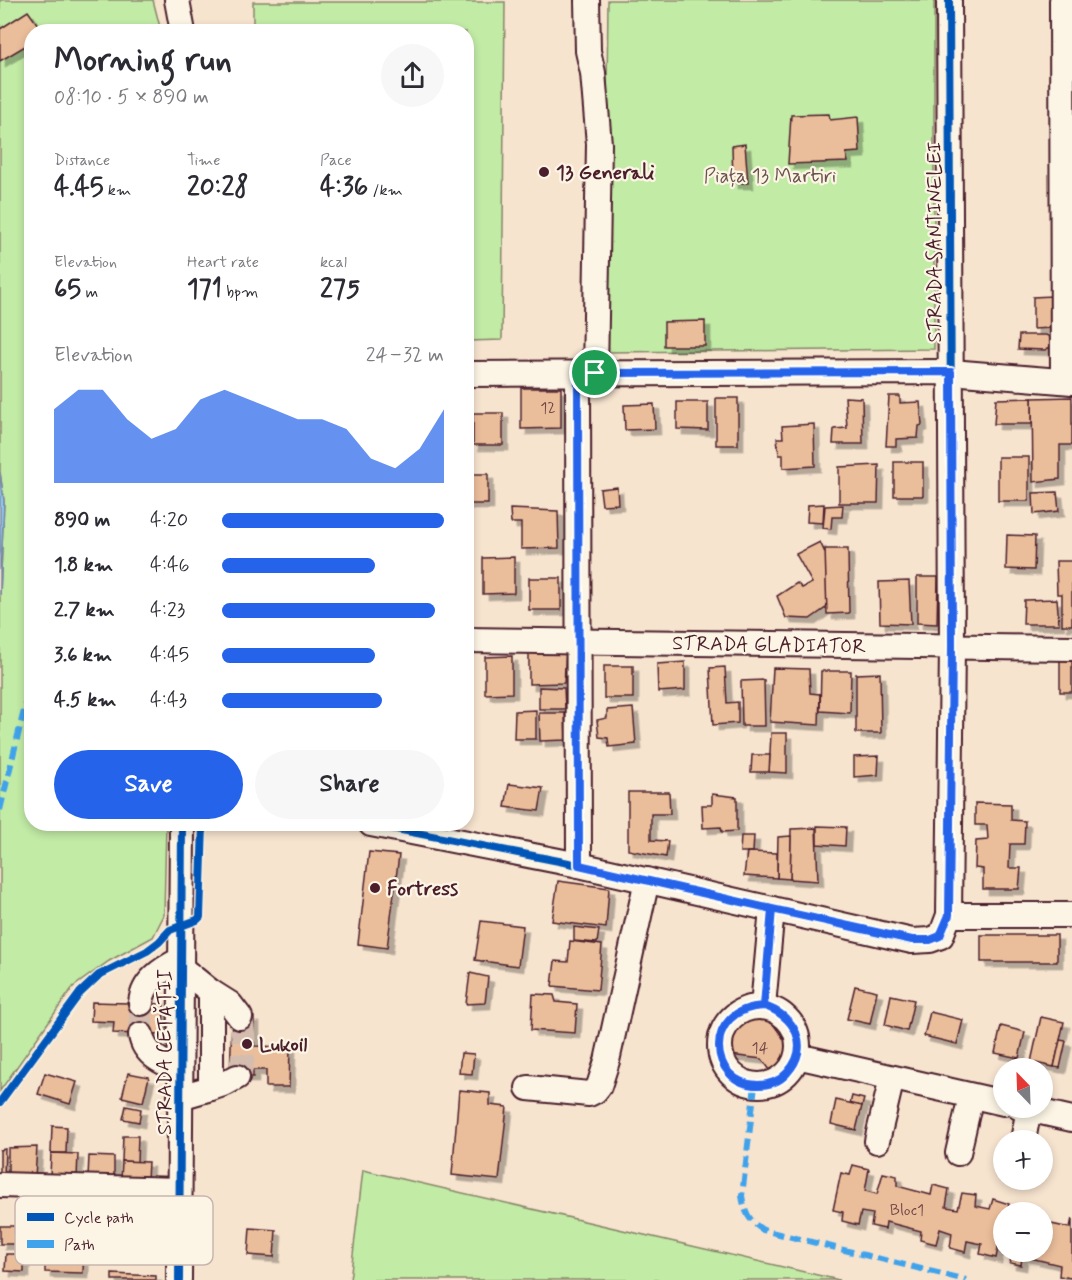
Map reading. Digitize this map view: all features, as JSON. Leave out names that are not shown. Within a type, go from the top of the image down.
[{"type":"street","points":[[177,0],[182,24]]},
{"type":"street","points":[[579,865],[578,642],[586,373],[599,144],[593,73],[588,51],[587,0]]},
{"type":"street","name":"STRADA SANTINELEI","points":[[949,0],[952,646],[949,915]]},
{"type":"street","points":[[474,374],[951,372],[1068,382],[1062,0]]},
{"type":"street","name":"STRADA GLADIATOR","points":[[474,640],[1072,648]]},
{"type":"street","name":"STRADA CETĂȚII","points":[[179,1196],[182,831]]},
{"type":"street","points":[[407,831],[579,865],[912,940],[930,940],[940,936],[949,915],[1072,915]]},
{"type":"street","points":[[528,1088],[589,1094],[598,1086],[607,1061],[620,1007],[647,880]]},
{"type":"street","points":[[764,1006],[772,909]]},
{"type":"street","points":[[141,1003],[143,992],[155,976],[166,967],[181,964],[211,992],[230,1005],[240,1017]]},
{"type":"street","points":[[211,992],[211,1088]]},
{"type":"street","points":[[764,1006],[776,1010],[787,1018],[795,1029],[798,1042],[797,1056],[786,1075],[766,1085],[755,1085],[732,1076],[724,1066],[719,1042],[722,1029],[739,1011],[764,1006]]},
{"type":"street","points":[[141,1035],[144,1046],[153,1057],[180,1070]]},
{"type":"street","points":[[797,1056],[993,1101]]},
{"type":"street","points":[[180,1097],[226,1083],[237,1077]]},
{"type":"street","points":[[877,1141],[892,1078]]},
{"type":"street","points":[[958,1153],[971,1096]]},
{"type":"street","points":[[1053,1115],[1072,1119]]},
{"type":"street","points":[[0,1185],[179,1190]]},
{"type":"street","name":"STRADA CETĂȚII","points":[[178,1265],[178,1280]]},
{"type":"green space","points":[[0,0],[153,0],[159,24],[24,24],[24,831],[166,831],[164,915],[153,937],[109,961],[73,987],[0,1091],[0,595],[4,501],[0,472]]},
{"type":"green space","name":"Piața 13 Martiri","points":[[608,0],[934,0],[934,349],[604,352]]},
{"type":"green space","points":[[253,2],[505,2],[502,340],[474,341],[474,24],[253,24]]},
{"type":"green space","points":[[363,1170],[839,1280],[350,1280]]},
{"type":"water","points":[[0,472],[4,501],[0,595]]},
{"type":"building","points":[[28,11],[37,24],[24,24],[24,47],[0,61],[0,29]]},
{"type":"building","points":[[829,114],[830,120],[858,117],[860,152],[846,153],[848,162],[788,164],[791,115]]},
{"type":"building","points":[[745,144],[748,183],[733,183],[732,146]]},
{"type":"building","points":[[1052,296],[1052,328],[1033,329],[1033,297]]},
{"type":"building","points":[[705,321],[705,346],[664,346],[664,322]]},
{"type":"building","points":[[1019,335],[1046,335],[1052,338],[1052,346],[1045,350],[1018,349]]},
{"type":"building","points":[[521,388],[561,388],[561,428],[521,429]]},
{"type":"building","points":[[889,396],[900,396],[900,403],[920,402],[922,425],[919,426],[918,438],[896,439],[896,446],[886,446]]},
{"type":"building","points":[[845,397],[862,398],[863,444],[833,444],[834,429],[847,428]]},
{"type":"building","points":[[1072,397],[1072,445],[1060,445],[1060,479],[1033,482],[1032,398]]},
{"type":"building","points":[[716,398],[738,398],[738,445],[716,445]]},
{"type":"building","points":[[1032,398],[1032,424],[994,424],[996,399]]},
{"type":"building","points":[[677,402],[708,402],[708,430],[677,429]]},
{"type":"building","points":[[654,404],[655,429],[625,430],[624,405]]},
{"type":"building","points":[[474,413],[503,413],[503,445],[474,445]]},
{"type":"building","points":[[814,424],[815,466],[783,468],[783,455],[779,455],[777,438],[783,438],[782,426]]},
{"type":"building","points":[[998,457],[1029,457],[1029,501],[998,501]]},
{"type":"building","points":[[894,462],[923,462],[923,496],[894,496]]},
{"type":"building","points":[[879,465],[878,503],[839,503],[839,467]]},
{"type":"building","points":[[474,474],[488,474],[488,504],[474,504]]},
{"type":"building","points":[[617,487],[618,504],[602,505],[600,489]]},
{"type":"building","points":[[1057,492],[1059,511],[1034,514],[1033,493]]},
{"type":"building","points":[[824,504],[823,523],[807,522],[808,505]]},
{"type":"building","points":[[843,505],[842,517],[832,517],[831,529],[823,528],[825,506]]},
{"type":"building","points":[[510,509],[558,511],[559,548],[521,549],[521,523],[511,523]]},
{"type":"building","points":[[1007,535],[1035,536],[1034,570],[1006,569]]},
{"type":"building","points":[[820,542],[826,555],[827,607],[810,619],[786,618],[777,596],[797,583],[802,588],[812,583],[796,554]]},
{"type":"building","points":[[825,549],[848,549],[849,613],[827,614]]},
{"type":"building","points":[[514,557],[514,593],[483,594],[483,558]]},
{"type":"building","points":[[1056,561],[1072,561],[1072,625],[1062,625],[1062,594],[1057,594]]},
{"type":"building","points":[[917,577],[938,577],[937,624],[917,623]]},
{"type":"building","points":[[529,578],[561,578],[561,610],[529,610]]},
{"type":"building","points":[[909,581],[911,624],[880,623],[879,582]]},
{"type":"building","points":[[1057,599],[1059,624],[1023,624],[1024,600]]},
{"type":"building","points":[[529,649],[566,650],[564,683],[529,684]]},
{"type":"building","points":[[512,656],[512,693],[485,694],[485,657]]},
{"type":"building","points":[[1060,660],[1072,660],[1072,692],[1060,692]]},
{"type":"building","points":[[685,662],[685,690],[658,692],[657,664]]},
{"type":"building","points":[[604,666],[633,666],[633,698],[604,698]]},
{"type":"building","points":[[725,667],[727,703],[738,702],[738,723],[713,725],[710,668]]},
{"type":"building","points":[[773,668],[809,669],[810,693],[820,694],[819,725],[770,722]]},
{"type":"building","points":[[821,671],[851,671],[850,713],[820,711]]},
{"type":"building","points":[[880,673],[881,733],[856,733],[856,674]]},
{"type":"building","points":[[764,680],[765,726],[742,726],[741,681]]},
{"type":"building","points":[[539,687],[564,688],[565,709],[539,709]]},
{"type":"building","points":[[633,708],[636,744],[609,747],[608,738],[599,737],[597,720],[607,718],[607,710]]},
{"type":"building","points":[[536,710],[536,739],[514,739],[515,711]]},
{"type":"building","points":[[539,713],[565,713],[566,740],[540,741]]},
{"type":"building","points":[[771,733],[787,733],[787,773],[769,772]]},
{"type":"building","points":[[752,755],[770,755],[769,772],[751,772]]},
{"type":"building","points":[[879,756],[878,775],[854,777],[854,757]]},
{"type":"building","points":[[509,784],[543,788],[539,811],[505,807]]},
{"type":"building","points":[[628,792],[669,792],[670,814],[651,814],[651,840],[668,841],[666,857],[628,850]]},
{"type":"building","points":[[712,794],[737,797],[737,831],[722,832],[721,827],[703,828],[702,805],[712,805]]},
{"type":"building","points":[[975,803],[1011,804],[1011,820],[1025,821],[1024,844],[1010,844],[1009,868],[1021,868],[1019,889],[983,889],[983,869],[975,868],[976,841],[988,840],[987,825],[975,825]]},
{"type":"building","points":[[817,826],[846,827],[845,846],[817,844]]},
{"type":"building","points":[[816,828],[818,881],[790,879],[791,829]]},
{"type":"building","points":[[741,836],[754,836],[753,852],[740,852]]},
{"type":"building","points":[[791,836],[790,879],[777,878],[778,837]]},
{"type":"building","points":[[369,852],[399,855],[387,948],[358,944]]},
{"type":"building","points":[[747,852],[777,853],[777,878],[744,876]]},
{"type":"building","points":[[558,881],[609,888],[606,928],[552,921]]},
{"type":"building","points":[[481,921],[523,926],[518,966],[475,960]]},
{"type":"building","points":[[574,927],[599,930],[597,943],[574,941]]},
{"type":"building","points":[[981,935],[1057,935],[1057,962],[981,962]]},
{"type":"building","points":[[570,941],[602,945],[598,990],[552,986],[555,961],[568,962]]},
{"type":"building","points":[[470,973],[488,977],[485,1003],[466,1004]]},
{"type":"building","points":[[855,986],[877,991],[870,1024],[847,1019]]},
{"type":"building","points":[[533,994],[554,995],[556,1002],[577,1004],[575,1033],[531,1030]]},
{"type":"building","points":[[891,995],[914,1000],[907,1031],[885,1025]]},
{"type":"building","points":[[92,1002],[164,1004],[163,1035],[113,1033],[114,1022],[91,1021]]},
{"type":"building","points":[[763,1010],[770,1012],[773,1024],[783,1038],[787,1037],[792,1058],[782,1061],[770,1070],[762,1059],[730,1055],[733,1033],[728,1032],[734,1020]]},
{"type":"building","points":[[930,1012],[963,1020],[957,1044],[924,1036]]},
{"type":"building","points":[[232,1017],[254,1017],[254,1046],[290,1047],[289,1087],[266,1087],[266,1070],[253,1070],[253,1077],[230,1077]]},
{"type":"building","points":[[1041,1017],[1064,1022],[1054,1067],[1053,1058],[1032,1058]]},
{"type":"building","points":[[1001,1026],[1025,1032],[1019,1058],[995,1053]]},
{"type":"building","points":[[1060,1040],[1066,1041],[1060,1068],[1054,1067]]},
{"type":"building","points":[[461,1053],[474,1054],[472,1074],[459,1073]]},
{"type":"building","points":[[45,1073],[77,1082],[70,1104],[38,1094]]},
{"type":"building","points":[[128,1073],[149,1077],[143,1102],[122,1097]]},
{"type":"building","points":[[459,1090],[490,1093],[490,1105],[507,1107],[499,1180],[452,1175]]},
{"type":"building","points":[[852,1096],[864,1099],[862,1106],[850,1104]]},
{"type":"building","points":[[836,1100],[862,1106],[856,1130],[831,1124]]},
{"type":"building","points":[[126,1106],[141,1109],[139,1122],[123,1119]]},
{"type":"building","points":[[52,1126],[67,1127],[66,1153],[51,1153]]},
{"type":"building","points":[[123,1136],[138,1136],[137,1162],[122,1161]]},
{"type":"building","points":[[37,1147],[35,1177],[8,1176],[8,1148]]},
{"type":"building","points":[[5,1149],[4,1177],[0,1177],[0,1150]]},
{"type":"building","points":[[51,1153],[78,1154],[77,1177],[50,1176]]},
{"type":"building","points":[[89,1156],[114,1157],[114,1179],[88,1178]]},
{"type":"building","points":[[122,1161],[148,1162],[147,1180],[121,1179]]},
{"type":"building","points":[[853,1165],[869,1169],[865,1191],[877,1194],[883,1173],[897,1176],[897,1186],[931,1195],[933,1185],[949,1189],[946,1207],[958,1209],[962,1193],[976,1195],[975,1206],[990,1209],[993,1199],[1003,1202],[993,1202],[993,1257],[980,1254],[982,1244],[967,1241],[965,1252],[950,1248],[952,1233],[940,1229],[936,1244],[920,1240],[921,1231],[886,1222],[885,1229],[871,1226],[873,1214],[861,1212],[858,1225],[842,1221],[843,1212],[833,1210],[841,1173],[850,1175]]},
{"type":"building","points":[[35,1194],[69,1195],[69,1196],[35,1196]]},
{"type":"building","points":[[1072,1218],[1072,1278],[1059,1276],[1060,1265],[1047,1262],[1053,1262],[1053,1224],[1070,1228]]},
{"type":"building","points":[[0,1226],[15,1226],[15,1244],[0,1244]]},
{"type":"building","points":[[250,1228],[276,1230],[274,1257],[248,1255]]},
{"type":"building","points":[[6,1254],[15,1254],[15,1265],[24,1265],[24,1272],[5,1271]]},
{"type":"building","points":[[45,1265],[83,1265],[83,1273],[45,1272]]},
{"type":"building","points":[[112,1274],[156,1276],[156,1280],[112,1280]]},
{"type":"tunnel","points":[[141,1003],[141,1035]]},
{"type":"tunnel","points":[[237,1077],[242,1065],[243,1048],[240,1017]]},
{"type":"marked path","points":[[0,810],[24,710]]},
{"type":"marked path","points":[[755,1085],[742,1196],[746,1212],[754,1223],[763,1230],[966,1280]]},
{"type":"cycle path","points":[[407,831],[579,865],[912,941],[930,940],[941,936],[949,915],[952,646],[949,0]]},
{"type":"cycle path","points":[[180,1196],[182,831]]},
{"type":"cycle path","points":[[0,1102],[80,993],[99,975],[147,951],[170,930],[200,917],[203,831]]},
{"type":"cycle path","points":[[179,1265],[179,1280]]},
{"type":"place","name":"13 Generali","points":[[544,172]]},
{"type":"place","name":"Fortress","points":[[375,888]]},
{"type":"place","name":"Lukoil","points":[[247,1044]]},
{"type":"route","points":[[595,373],[578,374],[579,865],[772,909],[764,1006],[776,1010],[787,1018],[795,1029],[798,1042],[797,1056],[793,1066],[786,1075],[766,1085],[743,1082],[732,1076],[724,1066],[719,1042],[722,1029],[729,1019],[739,1011],[764,1006],[768,957],[772,909],[912,940],[930,940],[940,936],[949,915],[952,646],[951,372],[595,373]]}]
